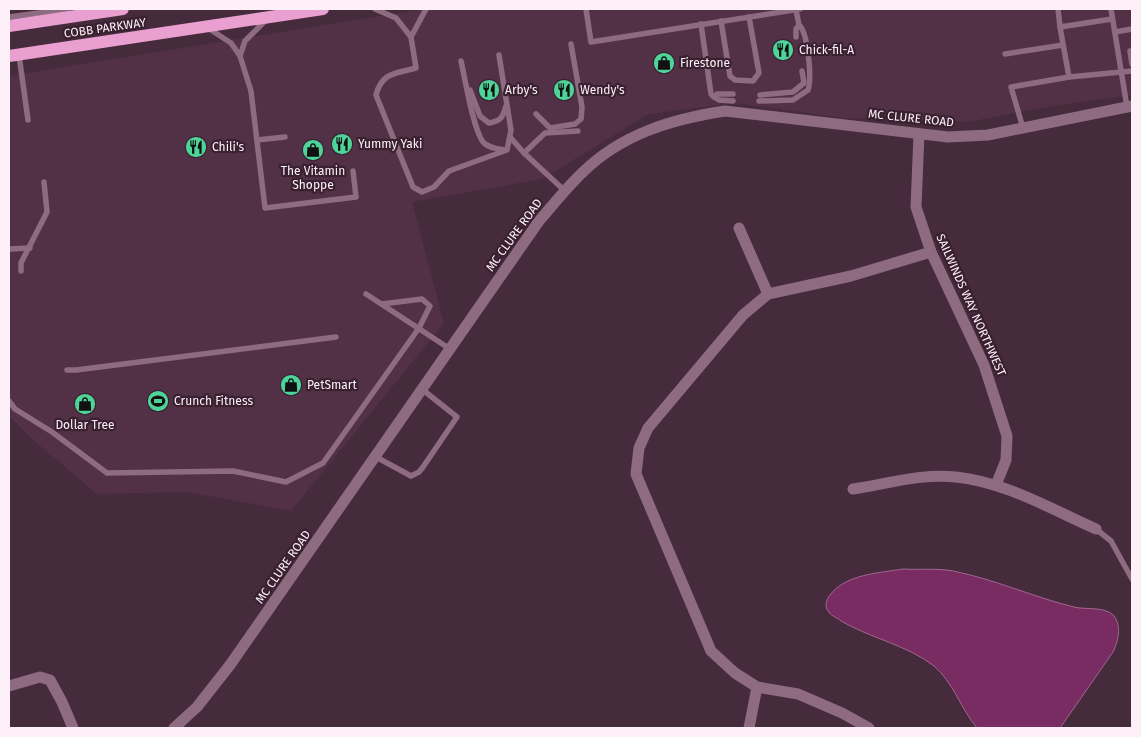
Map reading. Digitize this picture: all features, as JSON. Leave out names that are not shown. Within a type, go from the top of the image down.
[{"type":"main road","name":"COBB PARKWAY","points":[[9,26],[124,9]]},
{"type":"main road","name":"COBB PARKWAY","points":[[14,56],[324,9]]},
{"type":"street","name":"MC CLURE ROAD","points":[[174,728],[197,707],[230,665],[539,221],[583,172],[621,143],[655,127],[691,116],[725,111],[948,137],[1023,128],[1130,106]]},
{"type":"street","name":"SAILWINDS WAY NORTHWEST","points":[[919,134],[916,207],[931,252],[984,364],[1007,436],[1006,460],[996,485]]},
{"type":"street","points":[[739,228],[768,294]]},
{"type":"street","points":[[869,728],[842,713],[798,694],[757,687],[735,673],[711,651],[636,474],[639,448],[648,428],[744,315],[768,294],[851,276],[931,252]]},
{"type":"street","points":[[853,489],[924,477],[955,477],[996,485],[1096,529]]},
{"type":"street","points":[[9,686],[40,678],[50,680],[62,702],[72,728]]},
{"type":"street","points":[[749,728],[757,687]]},
{"type":"lane","points":[[9,16],[68,9]]},
{"type":"lane","points":[[375,9],[396,18],[411,37],[416,68],[387,76],[379,82],[376,95],[413,187],[422,192],[427,191],[434,187],[449,171],[507,150]]},
{"type":"lane","points":[[411,37],[422,13],[426,9]]},
{"type":"lane","points":[[587,10],[591,42],[798,9],[796,37]]},
{"type":"lane","points":[[1058,9],[1069,77]]},
{"type":"lane","points":[[1111,9],[1122,73],[1130,106]]},
{"type":"lane","points":[[721,21],[730,76],[734,80],[753,80],[759,72],[749,16]]},
{"type":"lane","points":[[240,56],[245,41],[270,17]]},
{"type":"lane","points":[[1060,27],[1112,18]]},
{"type":"lane","points":[[702,24],[708,87],[714,97],[717,94],[733,98]]},
{"type":"lane","points":[[798,25],[802,28],[804,35],[810,73],[808,90],[793,100],[759,98],[793,92],[804,83],[802,71]]},
{"type":"lane","points":[[207,27],[231,43],[240,56],[251,91],[265,208],[356,197],[353,171]]},
{"type":"lane","points":[[1115,32],[1132,29]]},
{"type":"lane","points":[[536,114],[550,128],[575,124],[581,119],[582,107],[571,44]]},
{"type":"lane","points":[[1005,54],[1063,45]]},
{"type":"lane","points":[[1130,51],[1132,64]]},
{"type":"lane","points":[[499,55],[511,130],[507,150]]},
{"type":"lane","points":[[14,56],[28,120]]},
{"type":"lane","points":[[461,61],[473,114],[483,142],[495,149],[507,150]]},
{"type":"lane","points":[[1023,128],[1011,87],[1069,77],[1132,71]]},
{"type":"lane","points":[[466,84],[480,116],[489,123],[498,122],[504,116],[507,103]]},
{"type":"lane","points":[[524,153],[545,133],[578,131]]},
{"type":"lane","points":[[510,136],[524,153],[565,191]]},
{"type":"lane","points":[[257,140],[285,137]]},
{"type":"lane","points":[[21,271],[21,263],[47,212],[44,182]]},
{"type":"lane","points":[[9,249],[30,248]]},
{"type":"lane","points":[[366,294],[450,350]]},
{"type":"lane","points":[[9,401],[15,409],[52,432],[107,473],[233,471],[286,482],[323,463],[419,328],[430,306],[422,299],[382,304]]},
{"type":"lane","points":[[66,370],[336,338]]},
{"type":"lane","points":[[376,457],[411,476],[419,472],[423,467],[457,417],[422,390]]},
{"type":"lane","points":[[1096,529],[1112,541],[1132,579]]},
{"type":"shaded area","points":[[424,9],[1132,9],[1132,95],[1053,106],[968,122],[844,118],[735,103],[649,114],[542,179],[412,202],[444,323],[291,511],[187,492],[97,494],[33,440],[9,416],[9,76]]},
{"type":"shaded area","points":[[903,569],[953,571],[1074,607],[1106,611],[1114,616],[1118,624],[1118,639],[1115,648],[1060,728],[977,728],[941,672],[934,666],[912,652],[852,627],[833,616],[826,608],[829,597],[837,588],[845,583],[874,573]]},
{"type":"place","name":"Chick-fil-A","points":[[783,50]]},
{"type":"place","name":"Firestone","points":[[664,63]]},
{"type":"place","name":"Arby's","points":[[489,90]]},
{"type":"place","name":"Wendy's","points":[[564,90]]},
{"type":"place","name":"Yummy Yaki","points":[[342,144]]},
{"type":"place","name":"Chili's","points":[[196,147]]},
{"type":"place","name":"The Vitamin Shoppe","points":[[313,150]]},
{"type":"place","name":"PetSmart","points":[[291,385]]},
{"type":"place","name":"Crunch Fitness","points":[[158,401]]},
{"type":"place","name":"Dollar Tree","points":[[85,404]]}]
